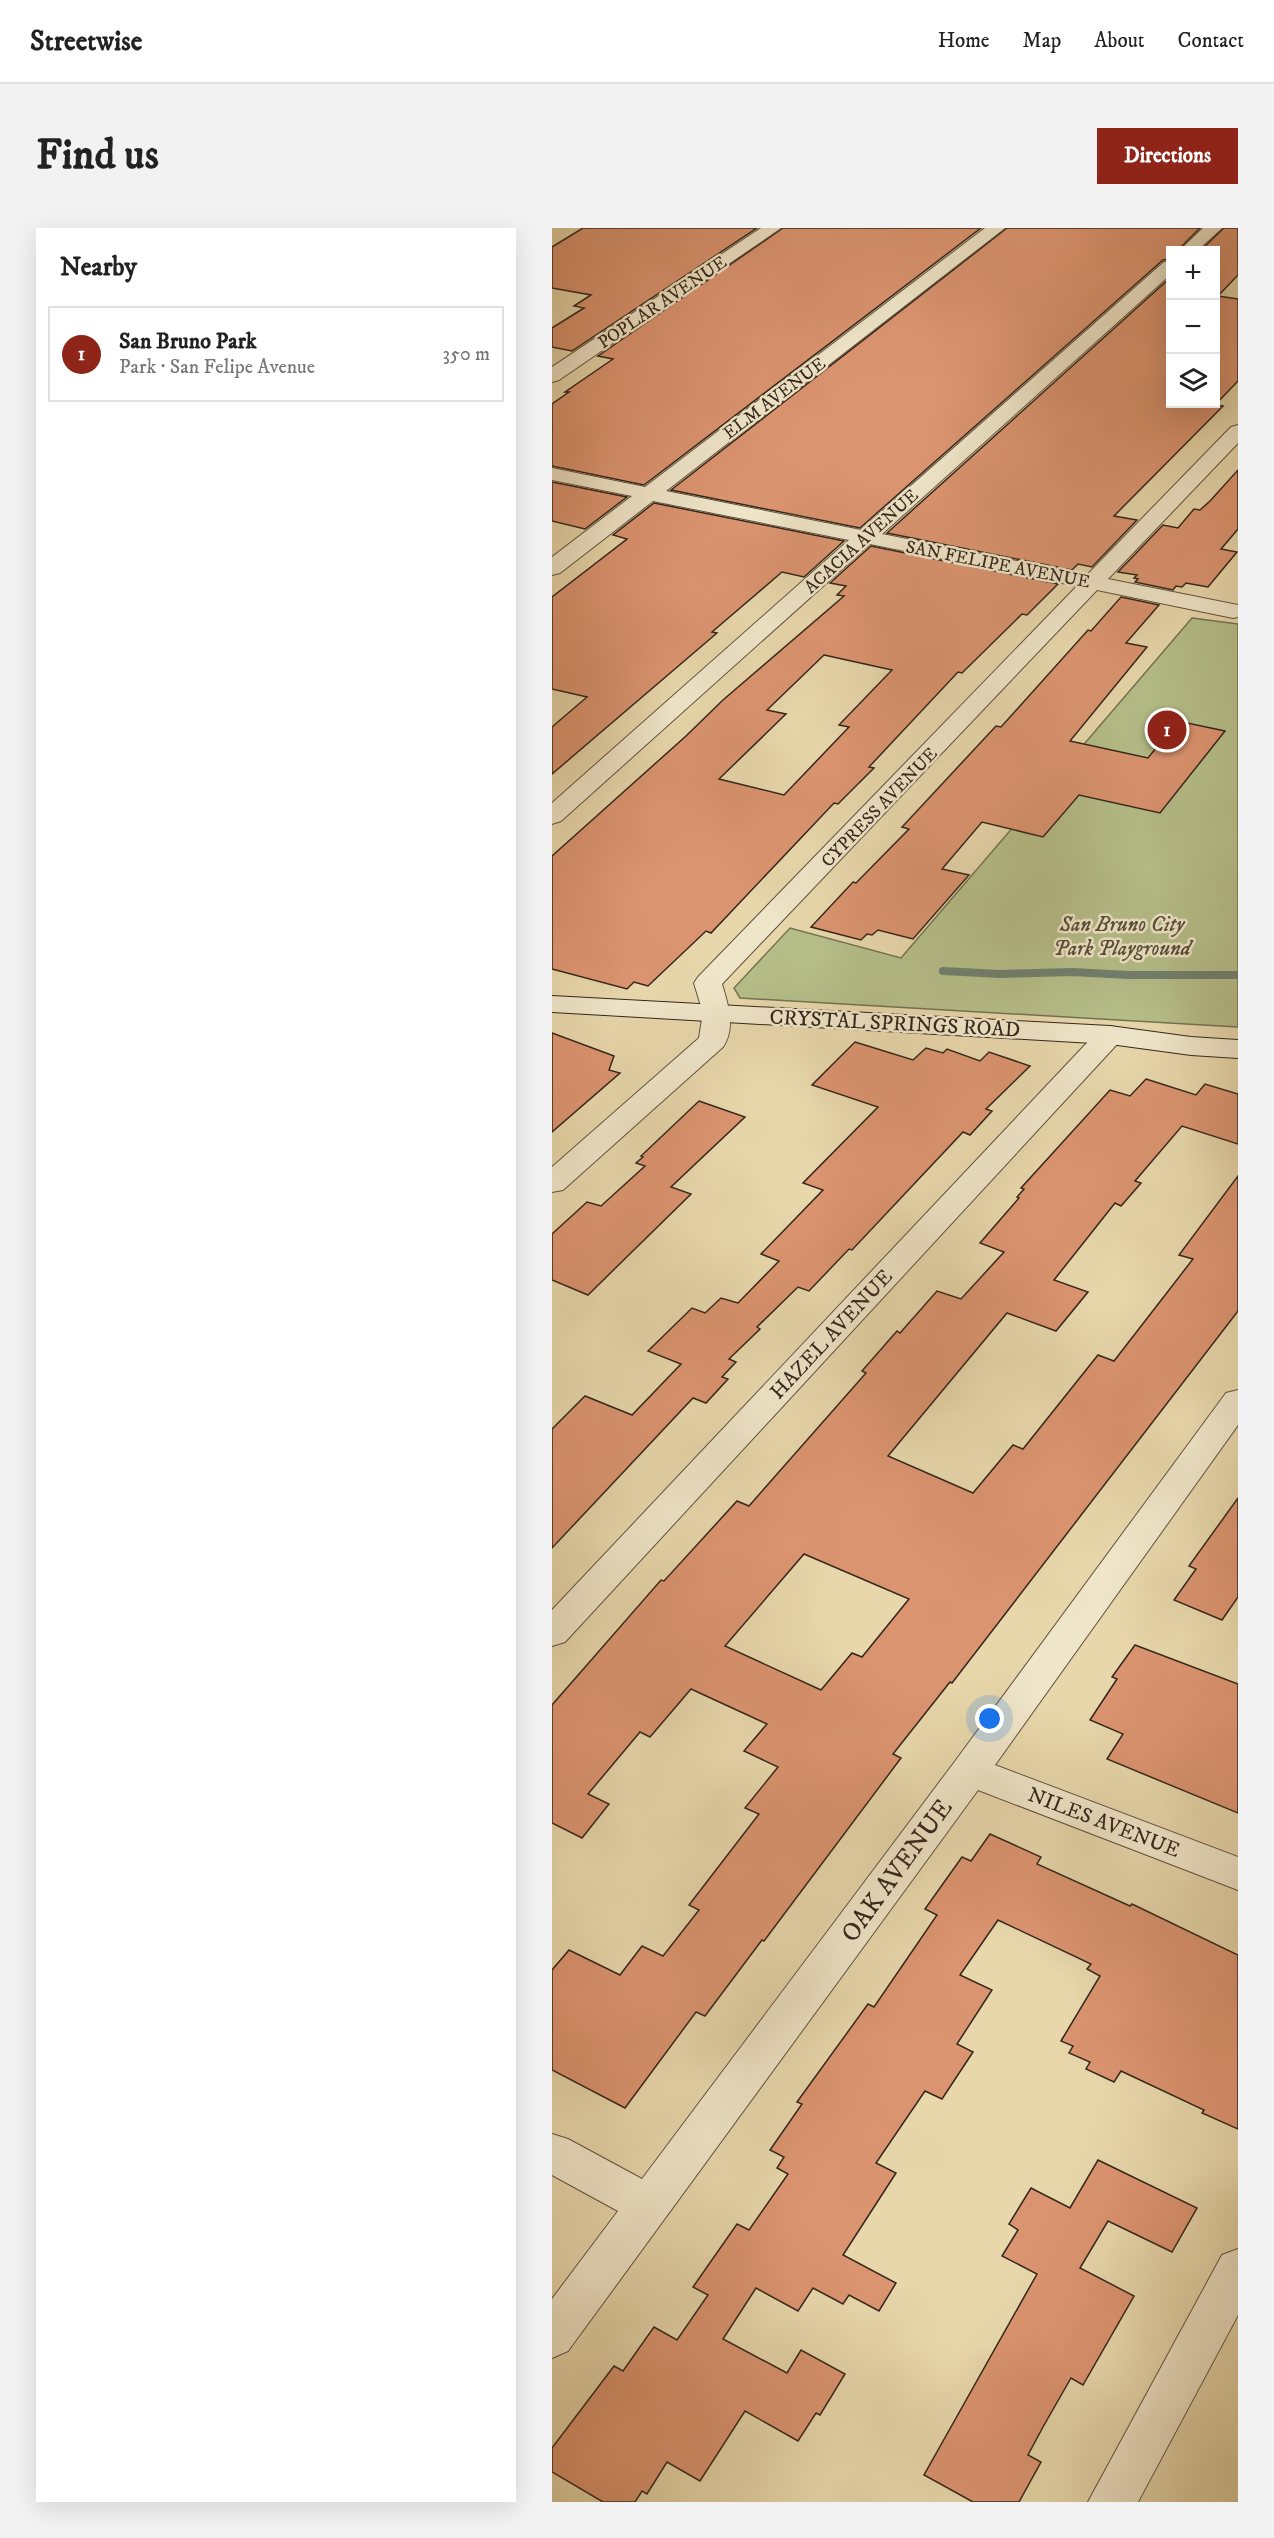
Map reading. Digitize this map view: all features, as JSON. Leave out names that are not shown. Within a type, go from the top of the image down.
[{"type":"street","name":"POPLAR AVENUE","points":[[552,376],[772,228]]},
{"type":"street","name":"ELM AVENUE","points":[[552,568],[996,228]]},
{"type":"street","points":[[1193,246],[1213,228]]},
{"type":"street","name":"ACACIA AVENUE","points":[[552,816],[1166,270]]},
{"type":"street","name":"CYPRESS AVENUE","points":[[552,1183],[712,1041],[717,1013],[708,983],[1094,584],[1238,431]]},
{"type":"street","name":"SAN FELIPE AVENUE","points":[[552,474],[1233,612]]},
{"type":"street","name":"CRYSTAL SPRINGS ROAD","points":[[552,1004],[1110,1035],[1191,1046],[1238,1049]]},
{"type":"street","name":"HAZEL AVENUE","points":[[552,1633],[1110,1035]]},
{"type":"street","name":"OAK AVENUE","points":[[552,2336],[970,1771],[1238,1401]]},
{"type":"street","name":"NILES AVENUE","points":[[970,1771],[1238,1874]]},
{"type":"street","points":[[552,2153],[649,2206]]},
{"type":"street","points":[[1112,2502],[1238,2270]]},
{"type":"green space","name":"San Bruno City Park Playground","points":[[1192,618],[1238,624],[1238,1027],[740,998],[734,988],[790,928],[901,958]]},
{"type":"building","points":[[583,228],[757,228],[572,351],[552,347],[552,328],[584,308],[574,306],[591,295],[552,288],[552,247]]},
{"type":"building","points":[[783,228],[981,228],[644,485],[552,466],[552,404],[569,392],[565,392],[613,359],[598,356]]},
{"type":"building","points":[[1007,228],[1200,228],[1182,246],[1166,246],[1166,260],[860,528],[671,490]]},
{"type":"building","points":[[1224,228],[1238,228],[1238,275],[1220,294],[1220,246],[1205,246]]},
{"type":"building","points":[[1166,282],[1166,408],[1220,408],[1220,406],[1223,406],[1114,516],[1137,520],[1092,567],[1078,564],[1072,570],[887,533]]},
{"type":"building","points":[[1220,296],[1238,299],[1238,381],[1220,400]]},
{"type":"building","points":[[1238,470],[1238,529],[1221,549],[1237,552],[1208,587],[1186,583],[1182,587],[1176,586],[1173,590],[1135,582],[1138,579],[1134,578],[1137,575],[1118,572],[1163,525],[1178,528],[1194,509],[1200,510],[1210,501]]},
{"type":"building","points":[[552,482],[627,497],[585,529],[552,521]]},
{"type":"building","points":[[654,503],[844,541],[804,577],[782,572],[712,632],[717,633],[552,774],[552,727],[587,697],[552,689],[552,597],[627,539],[613,535]]},
{"type":"building","points":[[871,546],[1058,584],[1027,615],[1022,614],[962,673],[958,672],[869,767],[874,768],[838,804],[834,803],[711,933],[706,931],[648,986],[634,982],[627,989],[552,969],[552,856],[723,700],[844,596],[837,595],[846,586],[830,583]],"holes":[[[824,655],[892,670],[839,725],[849,727],[784,795],[719,779],[786,714],[767,710]]]},
{"type":"building","points":[[1121,597],[1159,605],[1126,643],[1147,647],[1070,741],[1148,758],[1178,721],[1225,731],[1160,813],[1079,795],[1043,837],[982,822],[942,869],[969,875],[913,939],[878,930],[872,935],[867,934],[861,940],[811,927],[853,882],[856,883],[909,829],[902,827],[996,726],[1001,727],[1088,630],[1091,631]]},
{"type":"building","points":[[552,1033],[614,1056],[609,1070],[620,1073],[552,1132]]},
{"type":"building","points":[[855,1042],[913,1060],[926,1048],[943,1053],[947,1049],[980,1061],[989,1052],[1030,1066],[986,1109],[992,1111],[970,1135],[963,1132],[852,1250],[849,1249],[809,1291],[798,1287],[757,1327],[760,1329],[729,1359],[736,1362],[722,1377],[728,1379],[706,1403],[693,1398],[552,1548],[552,1429],[585,1396],[632,1415],[681,1364],[648,1351],[692,1308],[705,1313],[721,1298],[738,1303],[779,1261],[761,1254],[823,1190],[803,1183],[878,1107],[812,1085]]},
{"type":"building","points":[[1146,1079],[1196,1095],[1205,1084],[1238,1094],[1238,1144],[1182,1126],[1135,1181],[1141,1183],[1121,1206],[1115,1203],[1054,1280],[1088,1292],[1056,1331],[1007,1313],[888,1456],[973,1493],[1013,1445],[1023,1449],[1098,1355],[1114,1361],[1193,1259],[1179,1255],[1238,1176],[1238,1311],[952,1683],[950,1682],[893,1754],[901,1758],[764,1941],[762,1940],[705,2016],[696,2012],[625,2108],[552,2070],[552,1970],[569,1950],[620,1975],[642,1946],[663,1956],[699,1910],[689,1905],[759,1814],[745,1808],[778,1767],[744,1751],[767,1724],[691,1689],[650,1737],[640,1732],[588,1794],[609,1804],[582,1838],[552,1823],[552,1705],[661,1580],[664,1581],[737,1501],[749,1506],[866,1373],[862,1371],[897,1331],[900,1333],[937,1291],[961,1299],[1004,1252],[980,1243],[1019,1198],[1017,1197],[1024,1189],[1021,1188],[1110,1090],[1130,1096]],"holes":[[[804,1554],[909,1599],[862,1657],[852,1653],[821,1690],[725,1646]]]},
{"type":"building","points":[[699,1101],[745,1117],[671,1187],[691,1194],[588,1295],[552,1280],[552,1234],[587,1202],[601,1206],[645,1166],[636,1163],[643,1157],[641,1156]]},
{"type":"building","points":[[1238,1498],[1238,1597],[1222,1620],[1174,1600],[1196,1569],[1189,1566]]},
{"type":"building","points":[[1135,1645],[1238,1684],[1238,1813],[1107,1759],[1123,1734],[1090,1720],[1117,1679],[1112,1677]]},
{"type":"building","points":[[990,1834],[1041,1857],[1037,1864],[1130,1906],[1132,1904],[1238,1955],[1238,2129],[1202,2113],[1204,2110],[1121,2071],[1114,2082],[1086,2069],[1090,2062],[1069,2053],[1073,2046],[1061,2041],[1100,1976],[1087,1969],[1091,1964],[998,1920],[960,1975],[992,1990],[957,2044],[973,2052],[942,2099],[925,2091],[876,2163],[896,2173],[843,2255],[896,2283],[879,2311],[849,2295],[843,2304],[813,2288],[798,2311],[756,2288],[723,2339],[787,2373],[801,2350],[845,2374],[820,2415],[816,2413],[798,2441],[745,2411],[700,2481],[667,2462],[647,2494],[642,2491],[635,2502],[603,2502],[552,2472],[552,2448],[614,2366],[623,2371],[654,2327],[677,2340],[708,2295],[693,2287],[737,2224],[749,2230],[788,2174],[777,2168],[784,2157],[770,2150],[802,2104],[797,2102],[868,2004],[874,2007],[937,1915],[925,1909],[962,1857],[971,1861]]},
{"type":"building","points":[[1098,2160],[1197,2208],[1172,2252],[1108,2221],[1080,2268],[1134,2296],[1083,2385],[1071,2378],[1043,2427],[1028,2455],[1041,2462],[1019,2502],[973,2502],[924,2475],[1037,2274],[1002,2256],[1018,2230],[1009,2224],[1031,2188],[1070,2208]]},
{"type":"waterway","points":[[943,971],[1000,974],[1072,972],[1129,975],[1238,975]]},
{"type":"place","name":"San Bruno Park","points":[[1167,730]]}]
